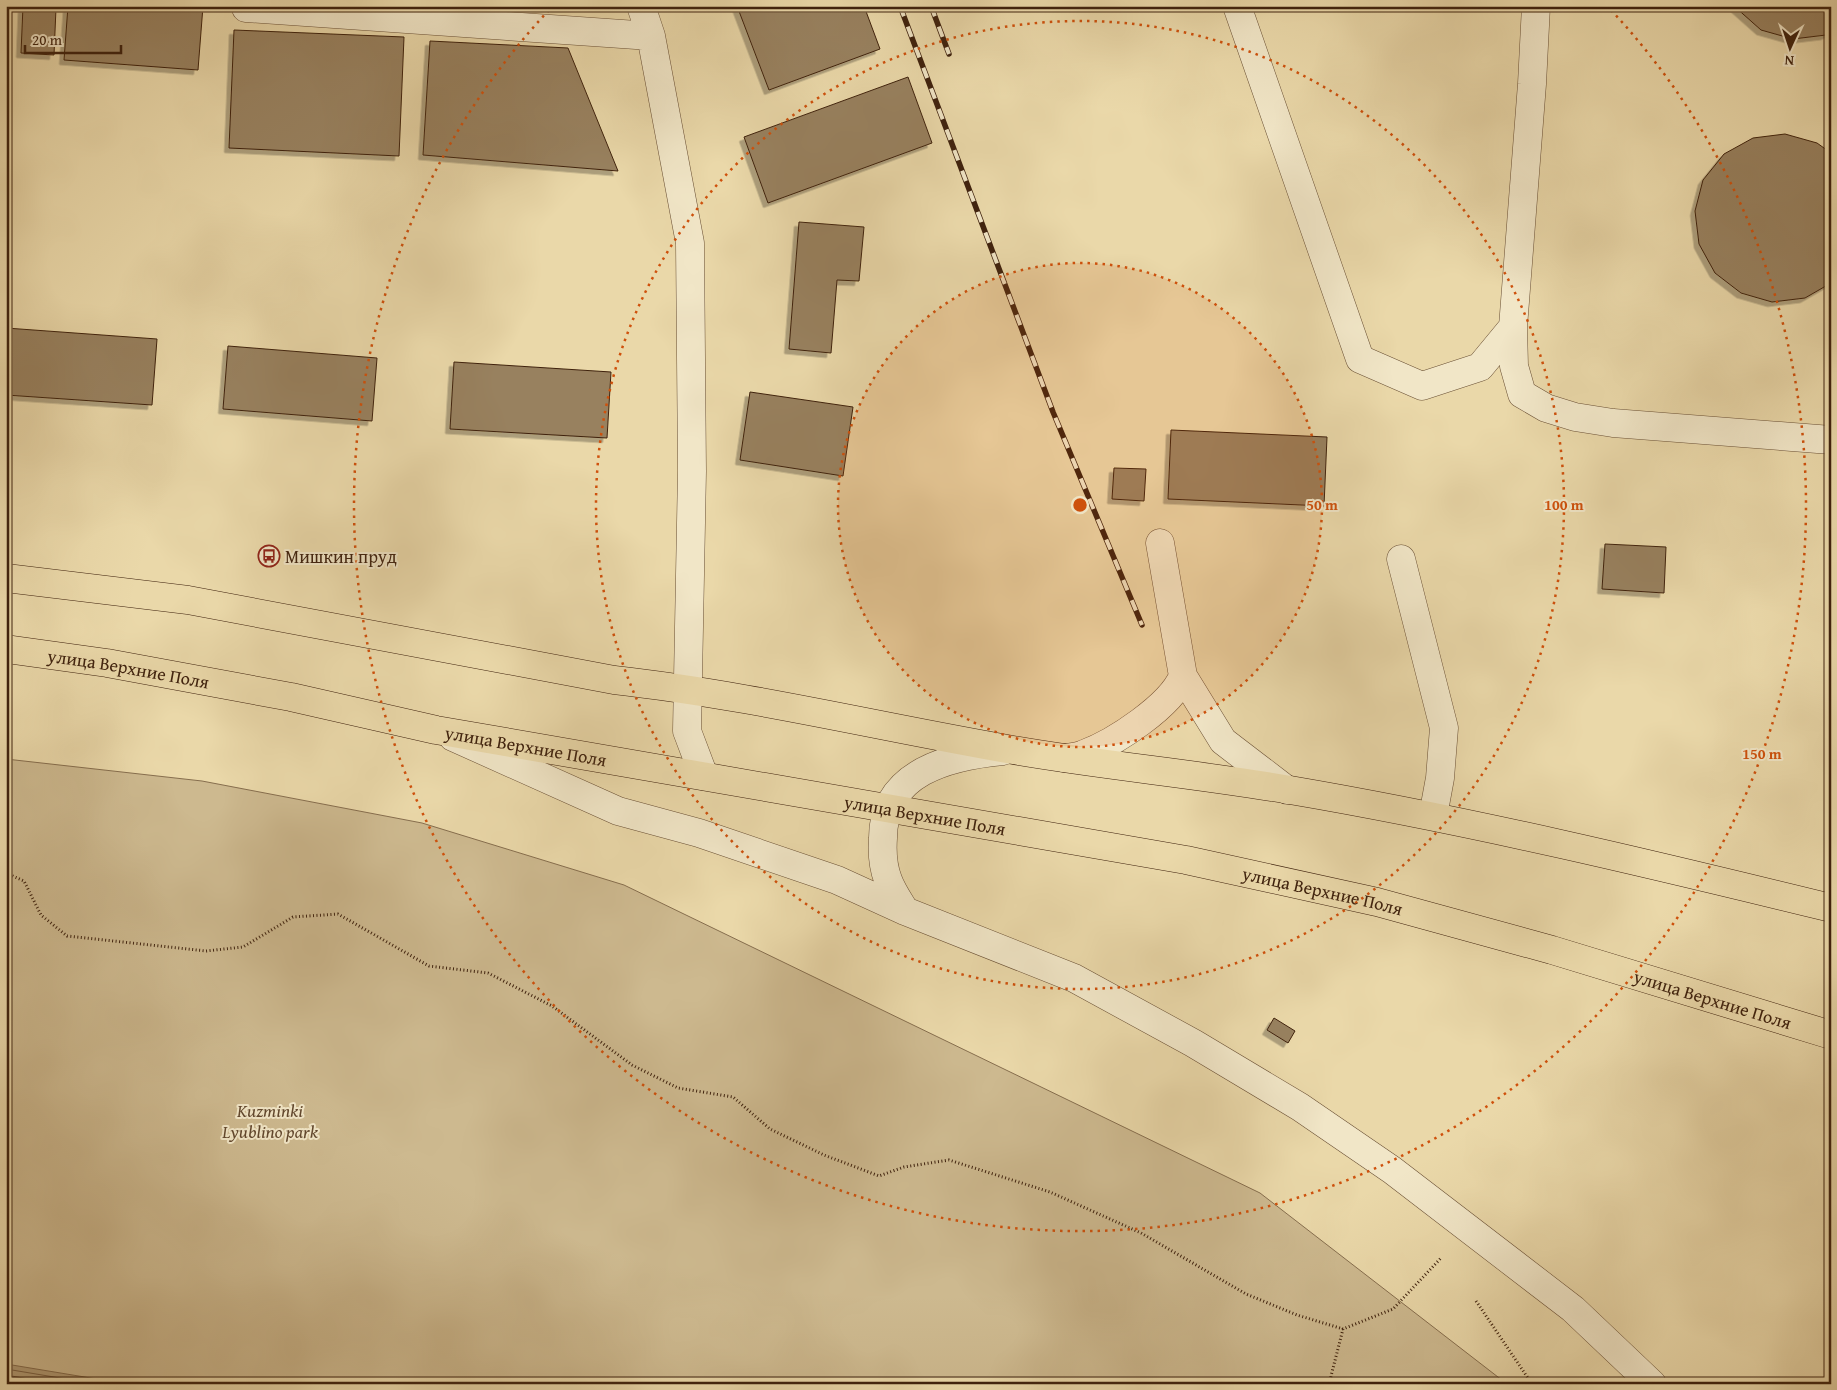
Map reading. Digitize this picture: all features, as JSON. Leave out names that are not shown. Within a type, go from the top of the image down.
[{"type":"main road","points":[[6,578],[188,600],[614,680],[686,688],[1014,750],[1287,790],[1433,816],[1631,859],[1831,908]]},
{"type":"main road","name":"улица Верхние Поля","points":[[6,650],[107,663],[291,698],[436,730],[1186,860],[1377,902],[1552,950],[1831,1035]]},
{"type":"street","points":[[641,6],[651,36],[690,243],[692,471],[686,688],[687,731],[704,776]]},
{"type":"street","points":[[1236,6],[1360,359],[1422,386],[1480,367],[1512,327]]},
{"type":"street","points":[[1536,6],[1532,84],[1512,327],[1514,366],[1522,394],[1546,408],[1575,417],[1613,423],[1827,441]]},
{"type":"street","points":[[246,8],[651,36]]},
{"type":"street","points":[[1160,543],[1183,676],[1223,742],[1287,790]]},
{"type":"street","points":[[1401,559],[1444,728],[1440,778],[1433,816]]},
{"type":"street","points":[[1065,758],[1084,755],[1142,723],[1179,686],[1183,676]]},
{"type":"street","points":[[436,730],[618,811],[698,833],[837,880],[905,911],[1074,978],[1193,1043],[1300,1107],[1392,1170],[1573,1309],[1652,1384]]},
{"type":"street","points":[[905,911],[888,880],[882,854],[883,828],[888,808],[902,785],[927,768],[973,754],[1014,750]]},
{"type":"path","points":[[6,873],[24,881],[40,915],[67,936],[206,951],[243,947],[294,917],[338,914],[429,966],[488,973],[552,1006],[632,1065],[678,1088],[732,1097],[770,1129],[824,1155],[879,1176],[904,1167],[949,1160],[1050,1192],[1141,1233],[1246,1294],[1297,1315],[1343,1329],[1393,1308],[1441,1258]]},
{"type":"path","points":[[1476,1300],[1532,1384]]},
{"type":"path","points":[[1329,1384],[1343,1329]]},
{"type":"green space","name":"Kuzminki Lyublino park","points":[[6,759],[202,781],[422,823],[624,885],[1260,1193],[1507,1384],[6,1384]]},
{"type":"water","points":[[6,1364],[127,1384],[6,1384]]},
{"type":"building","points":[[23,6],[56,8],[54,55],[21,53]]},
{"type":"building","points":[[68,6],[203,6],[198,70],[64,60]]},
{"type":"building","points":[[737,6],[864,6],[880,49],[769,90]]},
{"type":"building","points":[[1734,6],[1831,6],[1831,32],[1826,35],[1793,39],[1761,30]]},
{"type":"building","points":[[234,30],[404,37],[399,156],[229,148]]},
{"type":"building","points":[[430,41],[568,48],[618,171],[423,155]]},
{"type":"building","points":[[908,77],[932,143],[768,203],[744,137]]},
{"type":"building","points":[[1785,134],[1817,143],[1831,153],[1831,283],[1805,298],[1772,302],[1741,293],[1715,273],[1699,244],[1695,211],[1703,180],[1724,154],[1753,138]]},
{"type":"building","points":[[799,222],[864,227],[859,281],[837,280],[831,353],[789,349]]},
{"type":"building","points":[[6,328],[157,339],[152,405],[6,395]]},
{"type":"building","points":[[228,346],[377,358],[372,421],[223,409]]},
{"type":"building","points":[[454,362],[611,372],[607,438],[450,429]]},
{"type":"building","points":[[750,392],[853,407],[843,476],[740,460]]},
{"type":"building","points":[[1171,430],[1327,437],[1324,506],[1168,499]]},
{"type":"building","points":[[1114,468],[1146,469],[1144,501],[1112,499]]},
{"type":"building","points":[[1605,544],[1666,547],[1664,593],[1602,589]]},
{"type":"building","points":[[1274,1018],[1295,1031],[1288,1043],[1267,1030]]},
{"type":"railway","points":[[900,6],[1053,412],[1142,625]]},
{"type":"railway","points":[[931,6],[949,54]]},
{"type":"place","name":"Мишкин пруд","points":[[269,556]]}]
